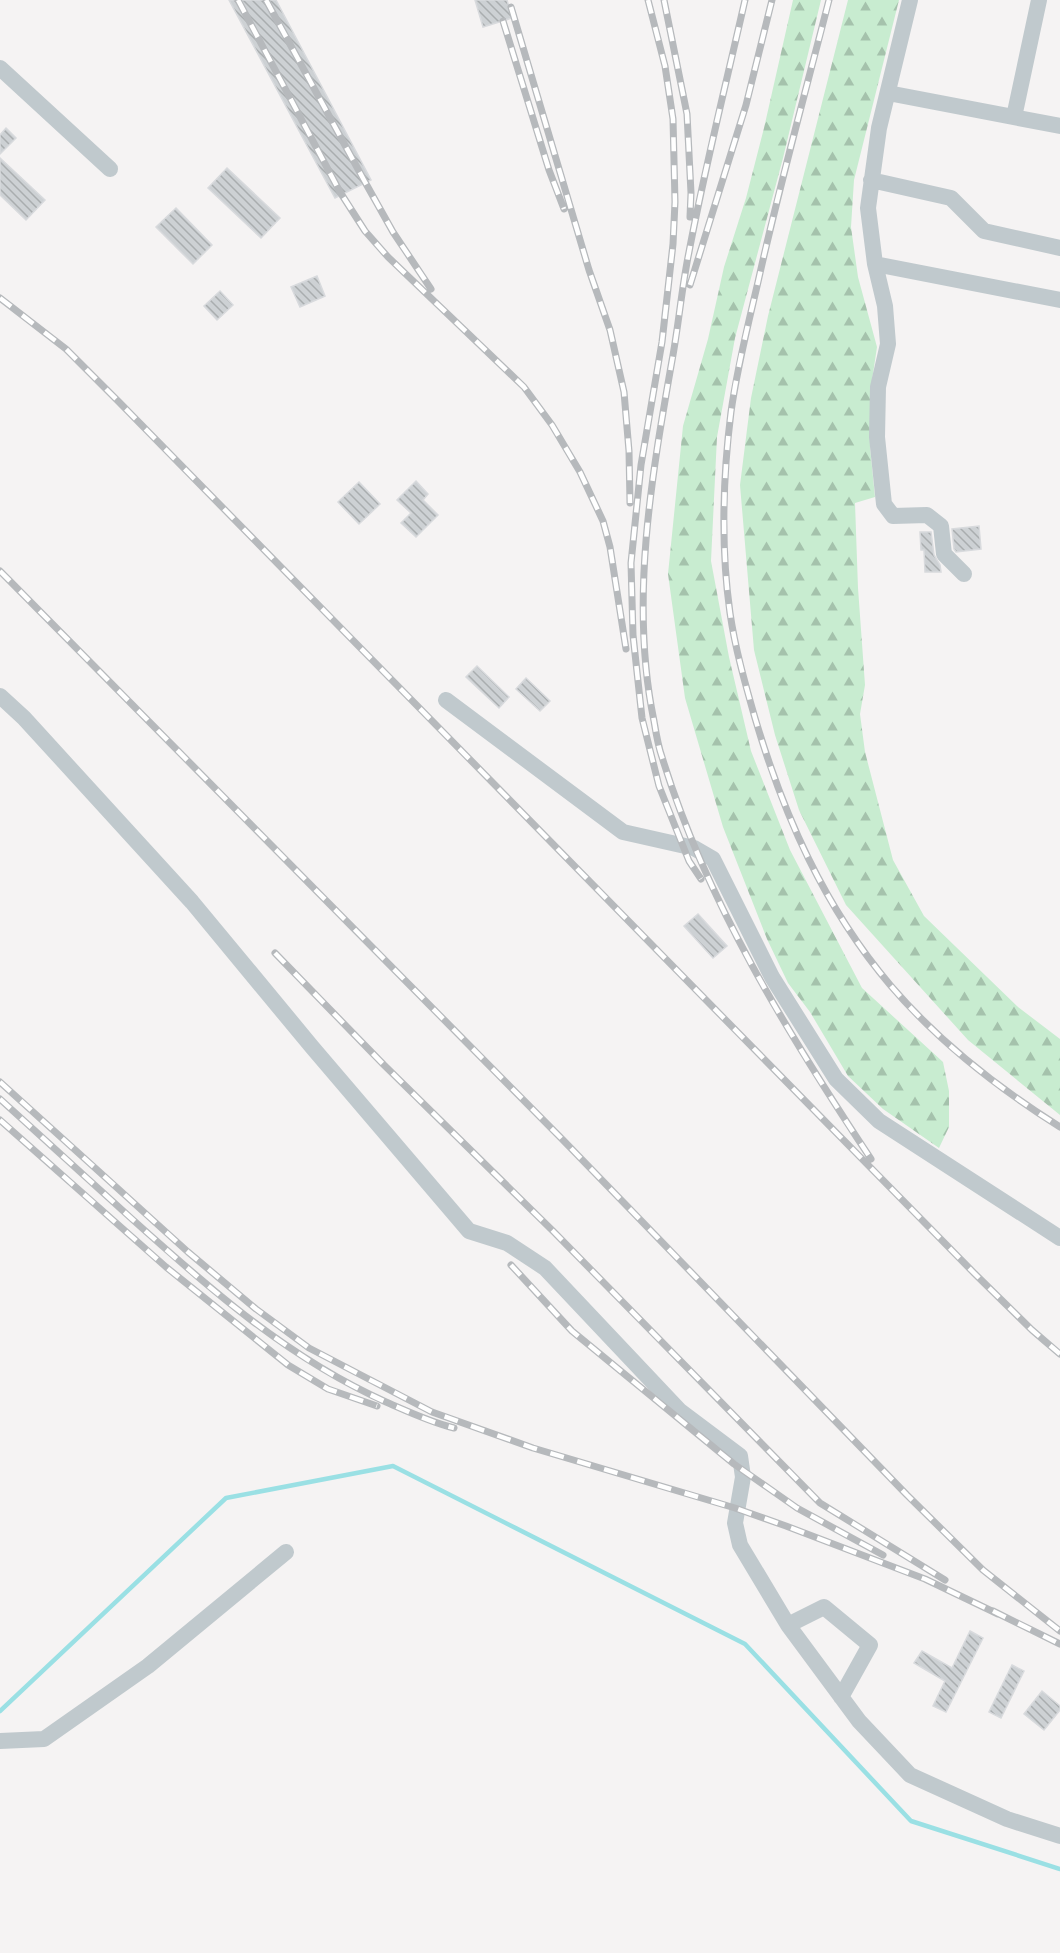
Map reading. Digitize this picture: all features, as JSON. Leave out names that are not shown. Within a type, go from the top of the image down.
[{"type":"street","points":[[910,0],[879,128],[868,208],[875,264],[885,306],[888,344],[878,387],[877,437],[884,504],[893,516],[927,515],[941,526],[944,554],[964,574]]},
{"type":"street","points":[[1016,109],[1039,0]]},
{"type":"street","points":[[0,68],[110,170]]},
{"type":"street","points":[[888,93],[1016,109],[1060,126]]},
{"type":"street","points":[[871,180],[951,198],[984,231],[1060,248]]},
{"type":"street","points":[[875,264],[1060,300]]},
{"type":"street","points":[[0,696],[24,718],[192,902],[469,1231],[507,1243],[544,1268],[680,1411],[740,1456],[743,1477],[735,1523],[740,1545],[788,1625],[859,1721],[910,1774],[1007,1819],[1060,1836]]},
{"type":"street","points":[[446,700],[623,832],[694,848],[713,859],[772,976],[836,1079],[879,1121],[1060,1238]]},
{"type":"street","points":[[0,1741],[44,1738],[148,1666],[286,1552]]},
{"type":"street","points":[[788,1625],[824,1607],[870,1645],[841,1697]]},
{"type":"green space","points":[[793,0],[821,0],[783,158],[735,338],[717,437],[711,561],[729,657],[751,751],[790,850],[862,988],[943,1062],[949,1091],[949,1127],[939,1148],[883,1109],[848,1076],[810,1012],[788,983],[767,939],[723,827],[685,698],[668,574],[683,426],[708,339],[724,267],[746,198]]},
{"type":"green space","points":[[848,0],[899,0],[854,180],[851,227],[858,277],[877,347],[871,387],[870,447],[875,497],[855,503],[865,685],[860,714],[865,752],[893,860],[924,916],[1018,1007],[1060,1039],[1060,1115],[968,1040],[846,905],[799,810],[775,735],[754,650],[740,485],[751,398],[768,316]]},
{"type":"building","points":[[229,0],[276,0],[371,180],[335,198]]},
{"type":"building","points":[[475,0],[507,0],[512,18],[483,27]]},
{"type":"building","points":[[6,128],[16,138],[0,154],[0,135]]},
{"type":"building","points":[[0,158],[45,200],[26,220],[0,195]]},
{"type":"building","points":[[227,168],[280,218],[261,238],[208,188]]},
{"type":"building","points":[[176,208],[212,245],[193,264],[156,227]]},
{"type":"building","points":[[317,276],[325,296],[300,307],[291,287]]},
{"type":"building","points":[[220,291],[233,305],[217,320],[204,306]]},
{"type":"building","points":[[416,481],[428,494],[423,500],[438,515],[416,537],[401,523],[411,513],[397,500]]},
{"type":"building","points":[[359,482],[380,504],[359,524],[338,502]]},
{"type":"building","points":[[979,526],[981,549],[956,552],[952,529]]},
{"type":"building","points":[[920,532],[931,532],[934,555],[941,572],[925,572]]},
{"type":"building","points":[[477,666],[509,697],[499,708],[466,677]]},
{"type":"building","points":[[526,678],[550,701],[540,711],[516,689]]},
{"type":"building","points":[[698,914],[727,946],[713,958],[684,926]]},
{"type":"building","points":[[970,1631],[983,1638],[946,1712],[933,1706],[945,1681],[914,1663],[922,1651],[952,1668]]},
{"type":"building","points":[[1012,1665],[1024,1671],[1001,1718],[989,1712]]},
{"type":"building","points":[[1042,1691],[1060,1706],[1060,1710],[1044,1730],[1024,1714]]},
{"type":"waterway","points":[[0,1711],[226,1498],[393,1466],[745,1644],[911,1821],[1060,1869]]},
{"type":"railway","points":[[238,0],[340,192],[365,231],[388,257],[524,387],[552,425],[580,472],[603,521],[610,547],[626,649]]},
{"type":"railway","points":[[266,0],[393,232],[431,289]]},
{"type":"railway","points":[[648,0],[665,66],[673,119],[675,202],[673,244],[662,342],[641,465],[631,563],[633,635],[642,718],[659,786],[689,861],[701,879]]},
{"type":"railway","points":[[664,0],[687,114],[690,217]]},
{"type":"railway","points":[[745,0],[695,220],[651,491],[643,584],[643,630],[647,676],[661,753],[680,810],[726,915],[780,1015],[871,1159]]},
{"type":"railway","points":[[690,285],[746,105],[772,0]]},
{"type":"railway","points":[[829,0],[766,246],[731,412],[726,461],[724,538],[727,589],[735,639],[755,718],[779,790],[809,859],[846,925],[891,986],[949,1045],[992,1080],[1060,1127]]},
{"type":"railway","points":[[511,7],[589,270],[610,330],[624,392],[629,451],[630,503]]},
{"type":"railway","points":[[503,21],[549,170],[564,209]]},
{"type":"railway","points":[[0,298],[66,349],[974,1273],[1060,1354]]},
{"type":"railway","points":[[0,571],[562,1139],[907,1495],[983,1570],[1060,1631]]},
{"type":"railway","points":[[275,953],[820,1503],[945,1580]]},
{"type":"railway","points":[[0,1082],[188,1252],[256,1309],[309,1348],[432,1412],[533,1448],[735,1508],[786,1526],[925,1579],[998,1614]]},
{"type":"railway","points":[[0,1099],[191,1271],[252,1321],[316,1365],[350,1384],[411,1413],[454,1428]]},
{"type":"railway","points":[[0,1120],[166,1267],[288,1365],[328,1389],[377,1406]]},
{"type":"railway","points":[[511,1265],[572,1331],[734,1464],[797,1508],[883,1555]]},
{"type":"railway","points":[[993,1611],[1060,1644]]}]
